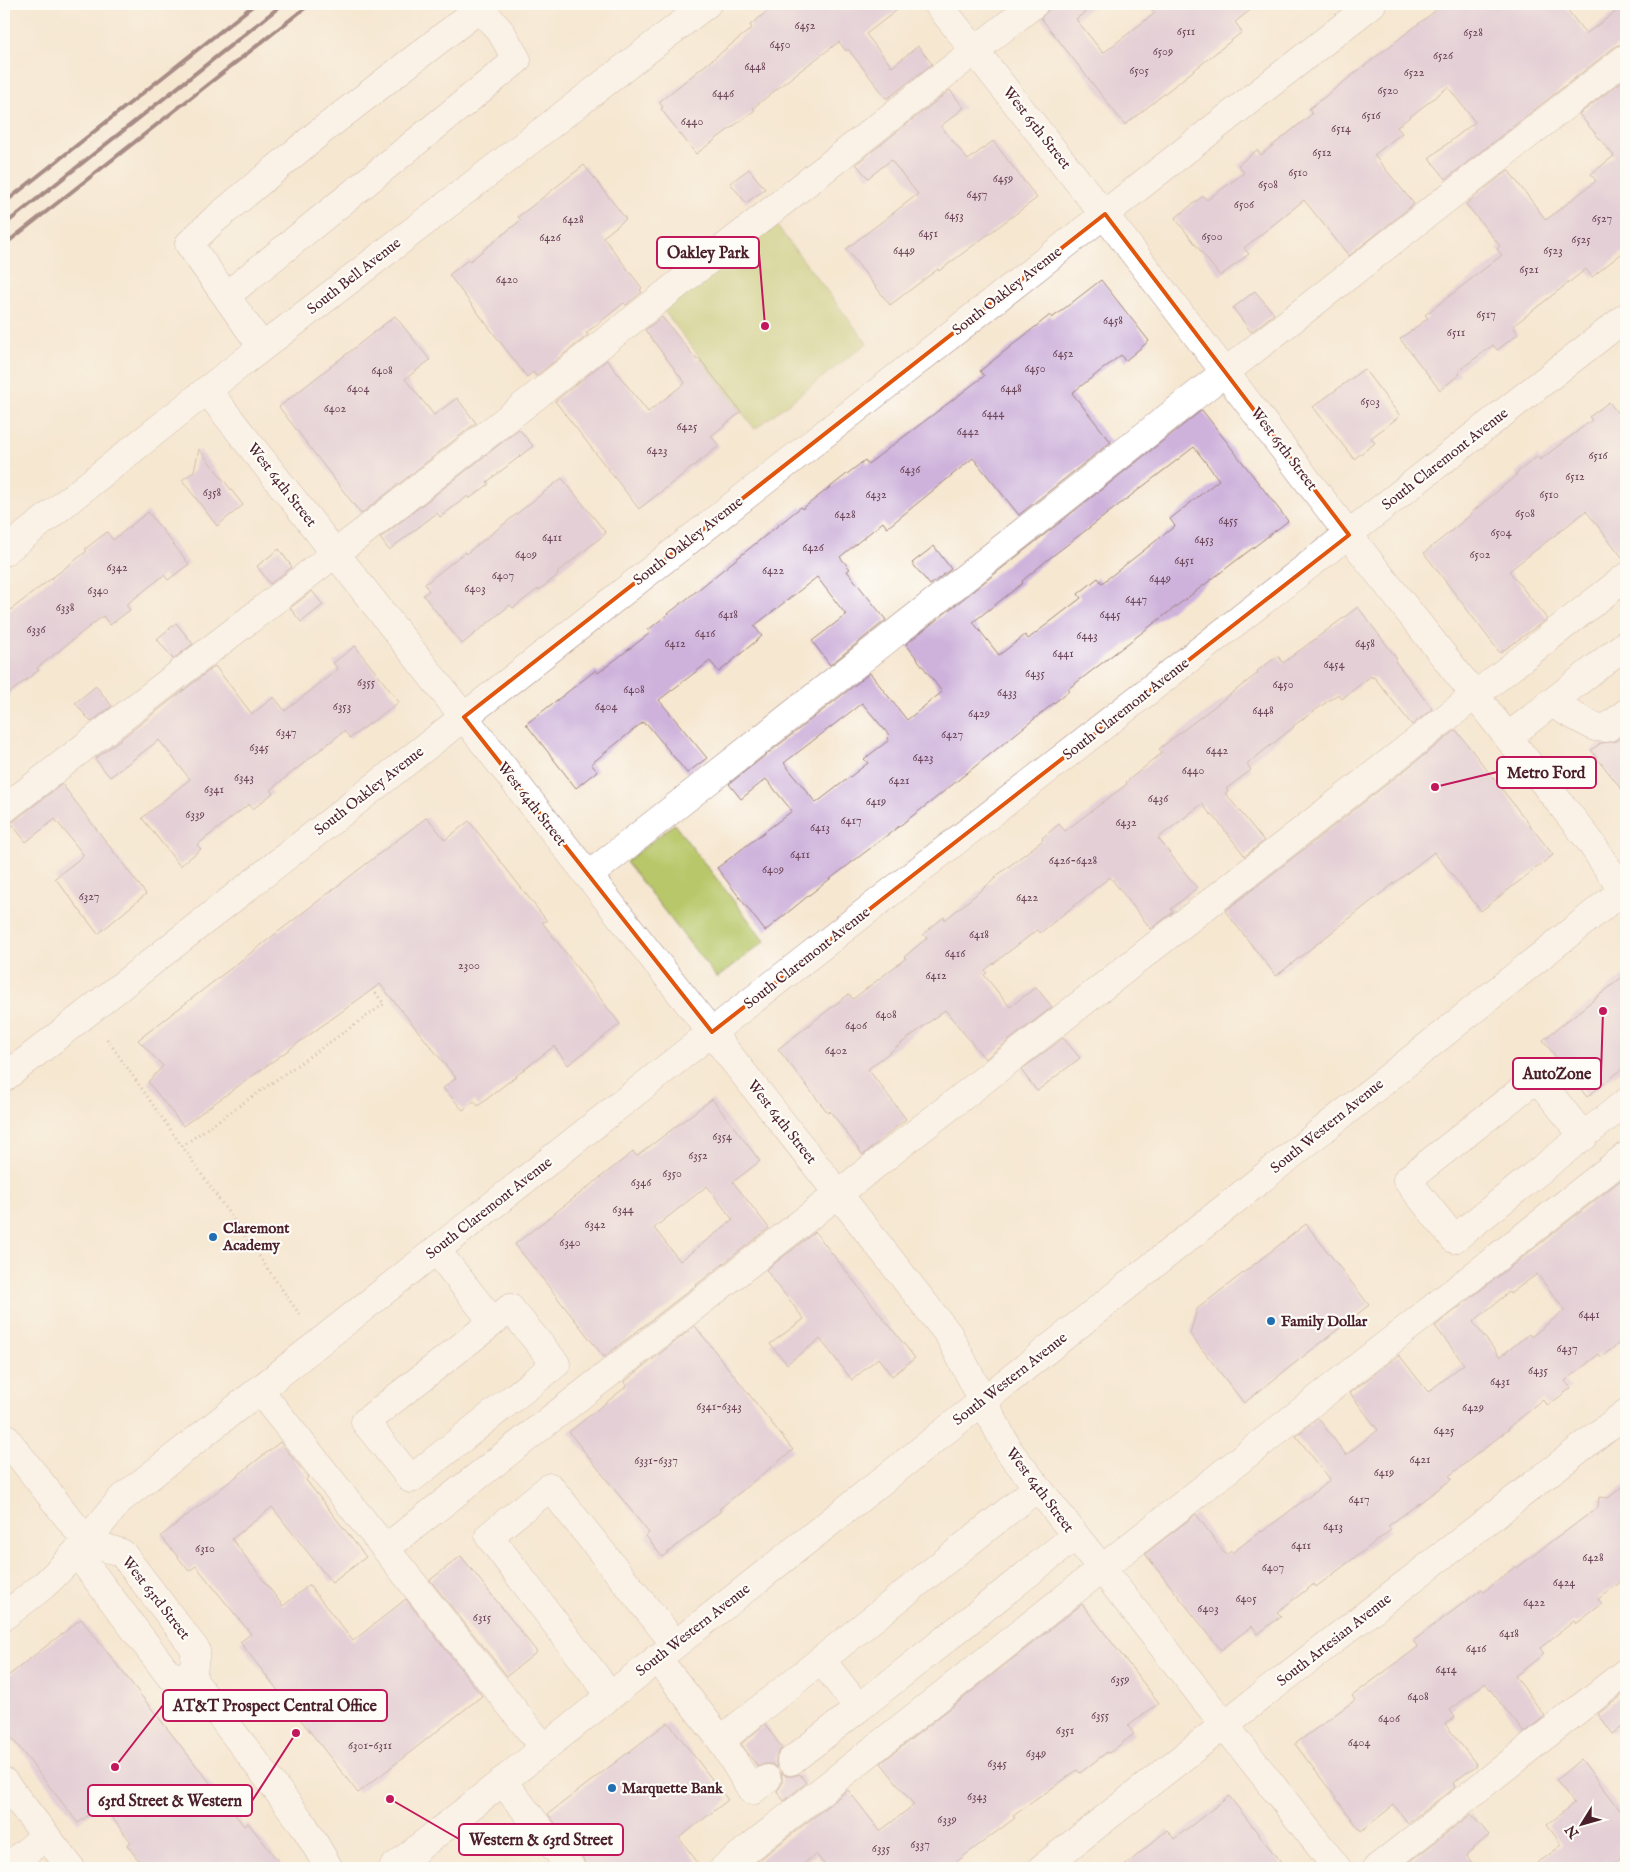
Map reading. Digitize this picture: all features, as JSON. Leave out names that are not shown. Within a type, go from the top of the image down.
[{"type":"street","name":"South Bell Avenue","points":[[4,552],[262,347],[707,4]]},
{"type":"street","name":"West 65th Street","points":[[938,4],[1105,214],[1349,535],[1589,840],[1625,891]]},
{"type":"street","points":[[4,809],[335,553],[1034,4]]},
{"type":"street","name":"South Oakley Avenue","points":[[6,1072],[464,717],[1372,4]]},
{"type":"street","points":[[226,296],[517,60],[501,32],[480,8],[320,132],[213,221],[189,244],[262,347]]},
{"type":"street","points":[[588,876],[1225,372],[1626,58]]},
{"type":"street","name":"South Claremont Avenue","points":[[4,1616],[42,1586],[87,1542],[120,1500],[712,1032],[1349,535],[1626,316]]},
{"type":"street","name":"West 64th Street","points":[[207,390],[949,1335],[1008,1451],[1337,1868]]},
{"type":"street","points":[[386,1548],[1626,577]]},
{"type":"street","points":[[1508,737],[1626,644]]},
{"type":"street","points":[[1550,704],[1595,728],[1607,728],[1626,713]]},
{"type":"street","name":"South Western Avenue","points":[[393,1868],[1625,891]]},
{"type":"street","points":[[1584,1138],[1537,1078],[1407,1180],[1454,1239],[1584,1138],[1626,1102]]},
{"type":"street","points":[[724,1868],[1626,1156]]},
{"type":"street","points":[[436,1250],[493,1322]]},
{"type":"street","points":[[510,1308],[556,1364],[411,1479],[366,1422],[493,1322],[510,1308]]},
{"type":"street","points":[[259,1390],[544,1748]]},
{"type":"street","name":"South Artesian Avenue","points":[[1042,1868],[1626,1413]]},
{"type":"street","points":[[4,1436],[87,1542],[86,1565],[169,1675],[192,1678],[303,1824],[329,1868]]},
{"type":"street","points":[[610,1696],[489,1536],[550,1487],[666,1651],[752,1791],[767,1779]]},
{"type":"street","points":[[721,1740],[1037,1488]]},
{"type":"street","points":[[791,1761],[1075,1536]]},
{"type":"street","name":"West 63rd Street","points":[[87,1542],[122,1553],[128,1560],[196,1650],[192,1678]]},
{"type":"street","points":[[821,1660],[859,1708]]},
{"type":"street","points":[[1377,1868],[1626,1672]]},
{"type":"street","points":[[502,1781],[562,1865]]},
{"type":"street","points":[[4,1782],[71,1868]]},
{"type":"street","points":[[6,1864],[46,1836]]},
{"type":"path","points":[[182,1146],[384,1004],[374,992]]},
{"type":"path","points":[[107,1040],[300,1316]]},
{"type":"highlighted area","points":[[1105,214],[1349,535],[712,1032],[464,717]]},
{"type":"green space","points":[[773,221],[867,343],[755,429],[662,308]]},
{"type":"green space","points":[[674,824],[765,941],[717,978],[626,862]]},
{"type":"building","points":[[777,4],[905,4],[866,34],[892,67],[918,46],[932,64],[887,99],[848,49],[846,51],[839,42],[753,108],[755,110],[696,154],[661,109],[663,107],[659,102],[752,28],[750,25]]},
{"type":"building","points":[[1049,4],[1096,4],[1076,19],[1103,53],[1155,13],[1147,4],[1258,4],[1235,22],[1242,32],[1125,125],[1041,18],[1048,10]]},
{"type":"building","points":[[1444,4],[1563,4],[1586,34],[1626,4],[1626,43],[1616,46],[1446,179],[1429,158],[1475,122],[1448,87],[1397,127],[1402,133],[1374,155],[1414,204],[1349,256],[1304,200],[1244,248],[1249,254],[1220,276],[1175,218],[1203,196],[1207,200],[1244,173],[1238,165],[1257,150],[1261,155],[1312,114],[1309,109]]},
{"type":"building","points":[[1626,78],[1626,250],[1592,277],[1586,269],[1513,326],[1518,334],[1497,350],[1493,345],[1458,371],[1460,374],[1440,390],[1400,339],[1428,318],[1425,315],[1502,255],[1497,249],[1500,246],[1466,204],[1508,170],[1546,220],[1596,181],[1591,174],[1614,156],[1579,114]]},
{"type":"building","points":[[950,90],[964,108],[941,126],[968,160],[993,141],[1037,198],[890,305],[846,249],[918,194],[891,160],[868,178],[856,164]]},
{"type":"building","points":[[584,165],[626,219],[603,237],[642,288],[640,290],[642,292],[626,305],[624,303],[586,333],[588,335],[536,376],[533,372],[527,377],[449,275],[469,259],[470,261],[521,220],[518,217]]},
{"type":"building","points":[[749,169],[765,189],[746,203],[730,183]]},
{"type":"building","points":[[1101,280],[1149,341],[1125,361],[1121,355],[1072,393],[1111,442],[1019,515],[973,458],[887,528],[883,522],[840,557],[850,569],[847,571],[886,620],[830,665],[812,641],[846,615],[817,577],[754,626],[762,636],[719,672],[710,661],[659,700],[707,758],[687,773],[647,724],[645,725],[643,722],[591,764],[597,771],[576,788],[526,724],[596,670],[598,673],[650,633],[648,630],[801,507],[802,509],[865,460],[868,464],[984,376],[980,371],[1050,315],[1052,318]]},
{"type":"building","points":[[1255,291],[1274,314],[1251,332],[1233,308]]},
{"type":"building","points":[[395,316],[430,360],[405,379],[434,415],[457,398],[476,423],[361,514],[279,407]]},
{"type":"building","points":[[662,317],[697,360],[699,358],[741,412],[711,436],[719,446],[639,509],[555,401],[607,360],[648,412],[685,383],[645,330]]},
{"type":"building","points":[[1364,369],[1400,416],[1371,438],[1375,443],[1354,459],[1313,407]]},
{"type":"building","points":[[1609,402],[1626,424],[1626,562],[1586,511],[1509,571],[1547,619],[1500,653],[1424,553],[1517,475],[1515,474],[1538,456],[1540,460],[1592,420],[1589,417]]},
{"type":"building","points":[[1202,410],[1288,521],[1068,689],[1069,691],[932,801],[765,931],[717,868],[792,811],[766,779],[741,799],[729,784],[870,673],[907,720],[942,692],[906,644]],"holes":[[[1194,447],[1219,480],[1170,519],[1175,526],[1102,583],[1098,578],[1078,594],[1081,598],[1028,639],[1025,635],[999,655],[973,622],[1023,583],[1022,581],[1046,561]],[[862,703],[889,735],[887,737],[889,740],[864,759],[868,763],[816,803],[784,763]]]},
{"type":"building","points":[[519,429],[533,446],[487,482],[489,484],[469,499],[468,496],[440,517],[437,513],[389,550],[380,538]]},
{"type":"building","points":[[199,449],[243,505],[217,526],[182,480],[194,471]]},
{"type":"building","points":[[562,478],[606,533],[539,590],[513,608],[510,605],[462,644],[423,595],[429,591],[425,584]]},
{"type":"building","points":[[148,512],[189,564],[168,580],[164,575],[126,605],[130,610],[110,625],[103,616],[37,668],[39,670],[4,697],[4,615],[87,551],[85,549],[107,532],[113,540]]},
{"type":"building","points":[[934,546],[951,569],[930,585],[912,563]]},
{"type":"building","points":[[279,549],[292,567],[270,584],[257,566]]},
{"type":"building","points":[[312,591],[323,605],[301,622],[290,608]]},
{"type":"building","points":[[1358,607],[1397,659],[1395,661],[1432,709],[1412,725],[1374,677],[1372,678],[1371,676],[1342,699],[1338,694],[1293,726],[1247,764],[1251,770],[1226,789],[1228,791],[1225,793],[1264,841],[1245,856],[1202,804],[1158,838],[1197,888],[1171,909],[1173,912],[1151,929],[1110,877],[1040,933],[1037,930],[985,970],[987,973],[984,975],[1010,1007],[1036,987],[1052,1007],[985,1059],[945,1010],[868,1069],[906,1119],[863,1155],[830,1111],[828,1113],[778,1049],[849,994],[853,999],[906,958],[904,957],[927,938],[923,934],[944,917],[945,920],[995,877],[1043,840],[1042,838],[1059,824],[1065,831],[1127,784],[1126,782],[1162,753],[1159,749],[1258,673],[1257,671],[1278,656],[1283,663]]},
{"type":"building","points":[[176,623],[193,644],[173,659],[157,639]]},
{"type":"building","points":[[355,646],[399,702],[350,738],[344,731],[270,790],[273,793],[253,809],[249,804],[197,845],[201,849],[180,866],[142,818],[190,779],[159,740],[110,777],[95,759],[215,666],[252,714],[274,697],[285,711],[338,669],[333,663]]},
{"type":"building","points":[[96,686],[112,706],[91,722],[75,703]]},
{"type":"building","points":[[1456,730],[1553,855],[1481,911],[1434,852],[1276,976],[1225,911]]},
{"type":"building","points":[[1626,733],[1626,795],[1591,750],[1601,743],[1616,741]]},
{"type":"building","points":[[62,784],[146,894],[98,934],[55,878],[83,856],[83,854],[55,819],[26,842],[11,823]]},
{"type":"building","points":[[427,817],[445,840],[469,821],[547,921],[542,922],[620,1024],[568,1065],[554,1046],[478,1106],[474,1101],[463,1110],[443,1088],[456,1078],[380,984],[183,1126],[148,1082],[163,1066],[138,1040]]},
{"type":"building","points":[[1626,974],[1626,1066],[1587,1097],[1543,1040]]},
{"type":"building","points":[[1063,1038],[1080,1058],[1037,1091],[1021,1070]]},
{"type":"building","points":[[712,1099],[760,1161],[733,1182],[769,1228],[604,1357],[515,1244],[633,1152],[637,1156]],"holes":[[[707,1186],[733,1220],[680,1261],[654,1228]]]},
{"type":"building","points":[[1626,1176],[1626,1338],[1601,1357],[1599,1354],[1565,1381],[1571,1388],[1547,1406],[1543,1400],[1449,1476],[1452,1479],[1388,1526],[1391,1530],[1316,1587],[1314,1584],[1277,1612],[1281,1616],[1258,1634],[1252,1626],[1221,1650],[1145,1554],[1196,1514],[1226,1555],[1231,1551],[1232,1553],[1328,1482],[1330,1479],[1296,1436],[1318,1418],[1346,1455],[1378,1430],[1350,1393],[1399,1355],[1428,1392],[1464,1364],[1435,1326]],"holes":[[[1537,1274],[1565,1310],[1531,1337],[1529,1334],[1500,1357],[1473,1322],[1509,1292],[1510,1294]]]},
{"type":"building","name":"Family Dollar","points":[[1306,1224],[1369,1305],[1244,1403],[1190,1334],[1197,1309]]},
{"type":"building","points":[[815,1232],[915,1358],[892,1376],[878,1358],[852,1380],[820,1339],[787,1364],[770,1344],[804,1319],[766,1270]]},
{"type":"building","points":[[695,1326],[793,1450],[719,1509],[721,1511],[662,1557],[646,1536],[649,1533],[569,1432],[627,1386],[624,1382]]},
{"type":"building","points":[[280,1442],[308,1477],[306,1480],[366,1557],[332,1583],[272,1507],[232,1539],[283,1606],[309,1585],[353,1641],[406,1599],[482,1696],[358,1793],[240,1642],[251,1634],[196,1566],[189,1571],[161,1536]]},
{"type":"building","points":[[1626,1484],[1626,1578],[1598,1599],[1602,1604],[1576,1624],[1574,1621],[1540,1648],[1544,1654],[1515,1676],[1545,1716],[1524,1733],[1485,1683],[1450,1710],[1455,1717],[1445,1724],[1477,1765],[1453,1783],[1455,1787],[1408,1823],[1394,1805],[1361,1831],[1295,1744],[1355,1700],[1352,1696],[1418,1647],[1413,1641],[1482,1589],[1484,1592],[1516,1566],[1517,1568],[1598,1507],[1599,1497],[1608,1498]]},
{"type":"building","points":[[461,1556],[537,1652],[507,1676],[430,1580]]},
{"type":"building","points":[[1082,1604],[1159,1703],[1128,1726],[1134,1734],[1080,1773],[1077,1770],[1013,1816],[1015,1818],[948,1868],[827,1868],[816,1854],[799,1868],[749,1868],[848,1790],[880,1831],[914,1805],[881,1763]]},
{"type":"building","points":[[81,1619],[244,1826],[248,1823],[284,1868],[144,1868],[127,1845],[131,1842],[102,1805],[78,1823],[4,1728],[4,1679]]},
{"type":"building","points":[[1626,1692],[1626,1724],[1613,1734],[1598,1714]]},
{"type":"building","points":[[668,1722],[728,1800],[679,1838],[702,1868],[587,1868],[583,1858],[548,1814]]},
{"type":"building","points":[[765,1724],[782,1748],[776,1756],[777,1768],[772,1764],[758,1767],[741,1744]]},
{"type":"building","points":[[1581,1759],[1626,1817],[1626,1855],[1609,1868],[1531,1868],[1562,1845],[1547,1825],[1574,1803],[1556,1780]]},
{"type":"building","points":[[781,1772],[786,1776],[800,1774],[806,1783],[784,1801],[777,1791],[782,1784]]},
{"type":"building","points":[[1229,1796],[1285,1868],[1122,1868],[1167,1830],[1174,1839]]},
{"type":"building","points":[[1471,1814],[1489,1835],[1466,1855],[1476,1868],[1402,1868]]},
{"type":"railway","points":[[4,203],[255,4]]},
{"type":"railway","points":[[4,225],[283,4]]},
{"type":"railway","points":[[4,245],[310,4]]},
{"type":"place","name":"Oakley Park","points":[[765,326]]},
{"type":"place","name":"Metro Ford","points":[[1435,787]]},
{"type":"place","name":"AutoZone","points":[[1603,1011]]},
{"type":"place","name":"Claremont Academy","points":[[213,1237]]},
{"type":"place","name":"Family Dollar","points":[[1271,1321]]},
{"type":"place","name":"63rd Street & Western","points":[[296,1733]]},
{"type":"place","name":"AT&T Prospect Central Office","points":[[115,1767]]},
{"type":"place","name":"Marquette Bank","points":[[612,1788]]},
{"type":"place","name":"Western & 63rd Street","points":[[390,1799]]}]
